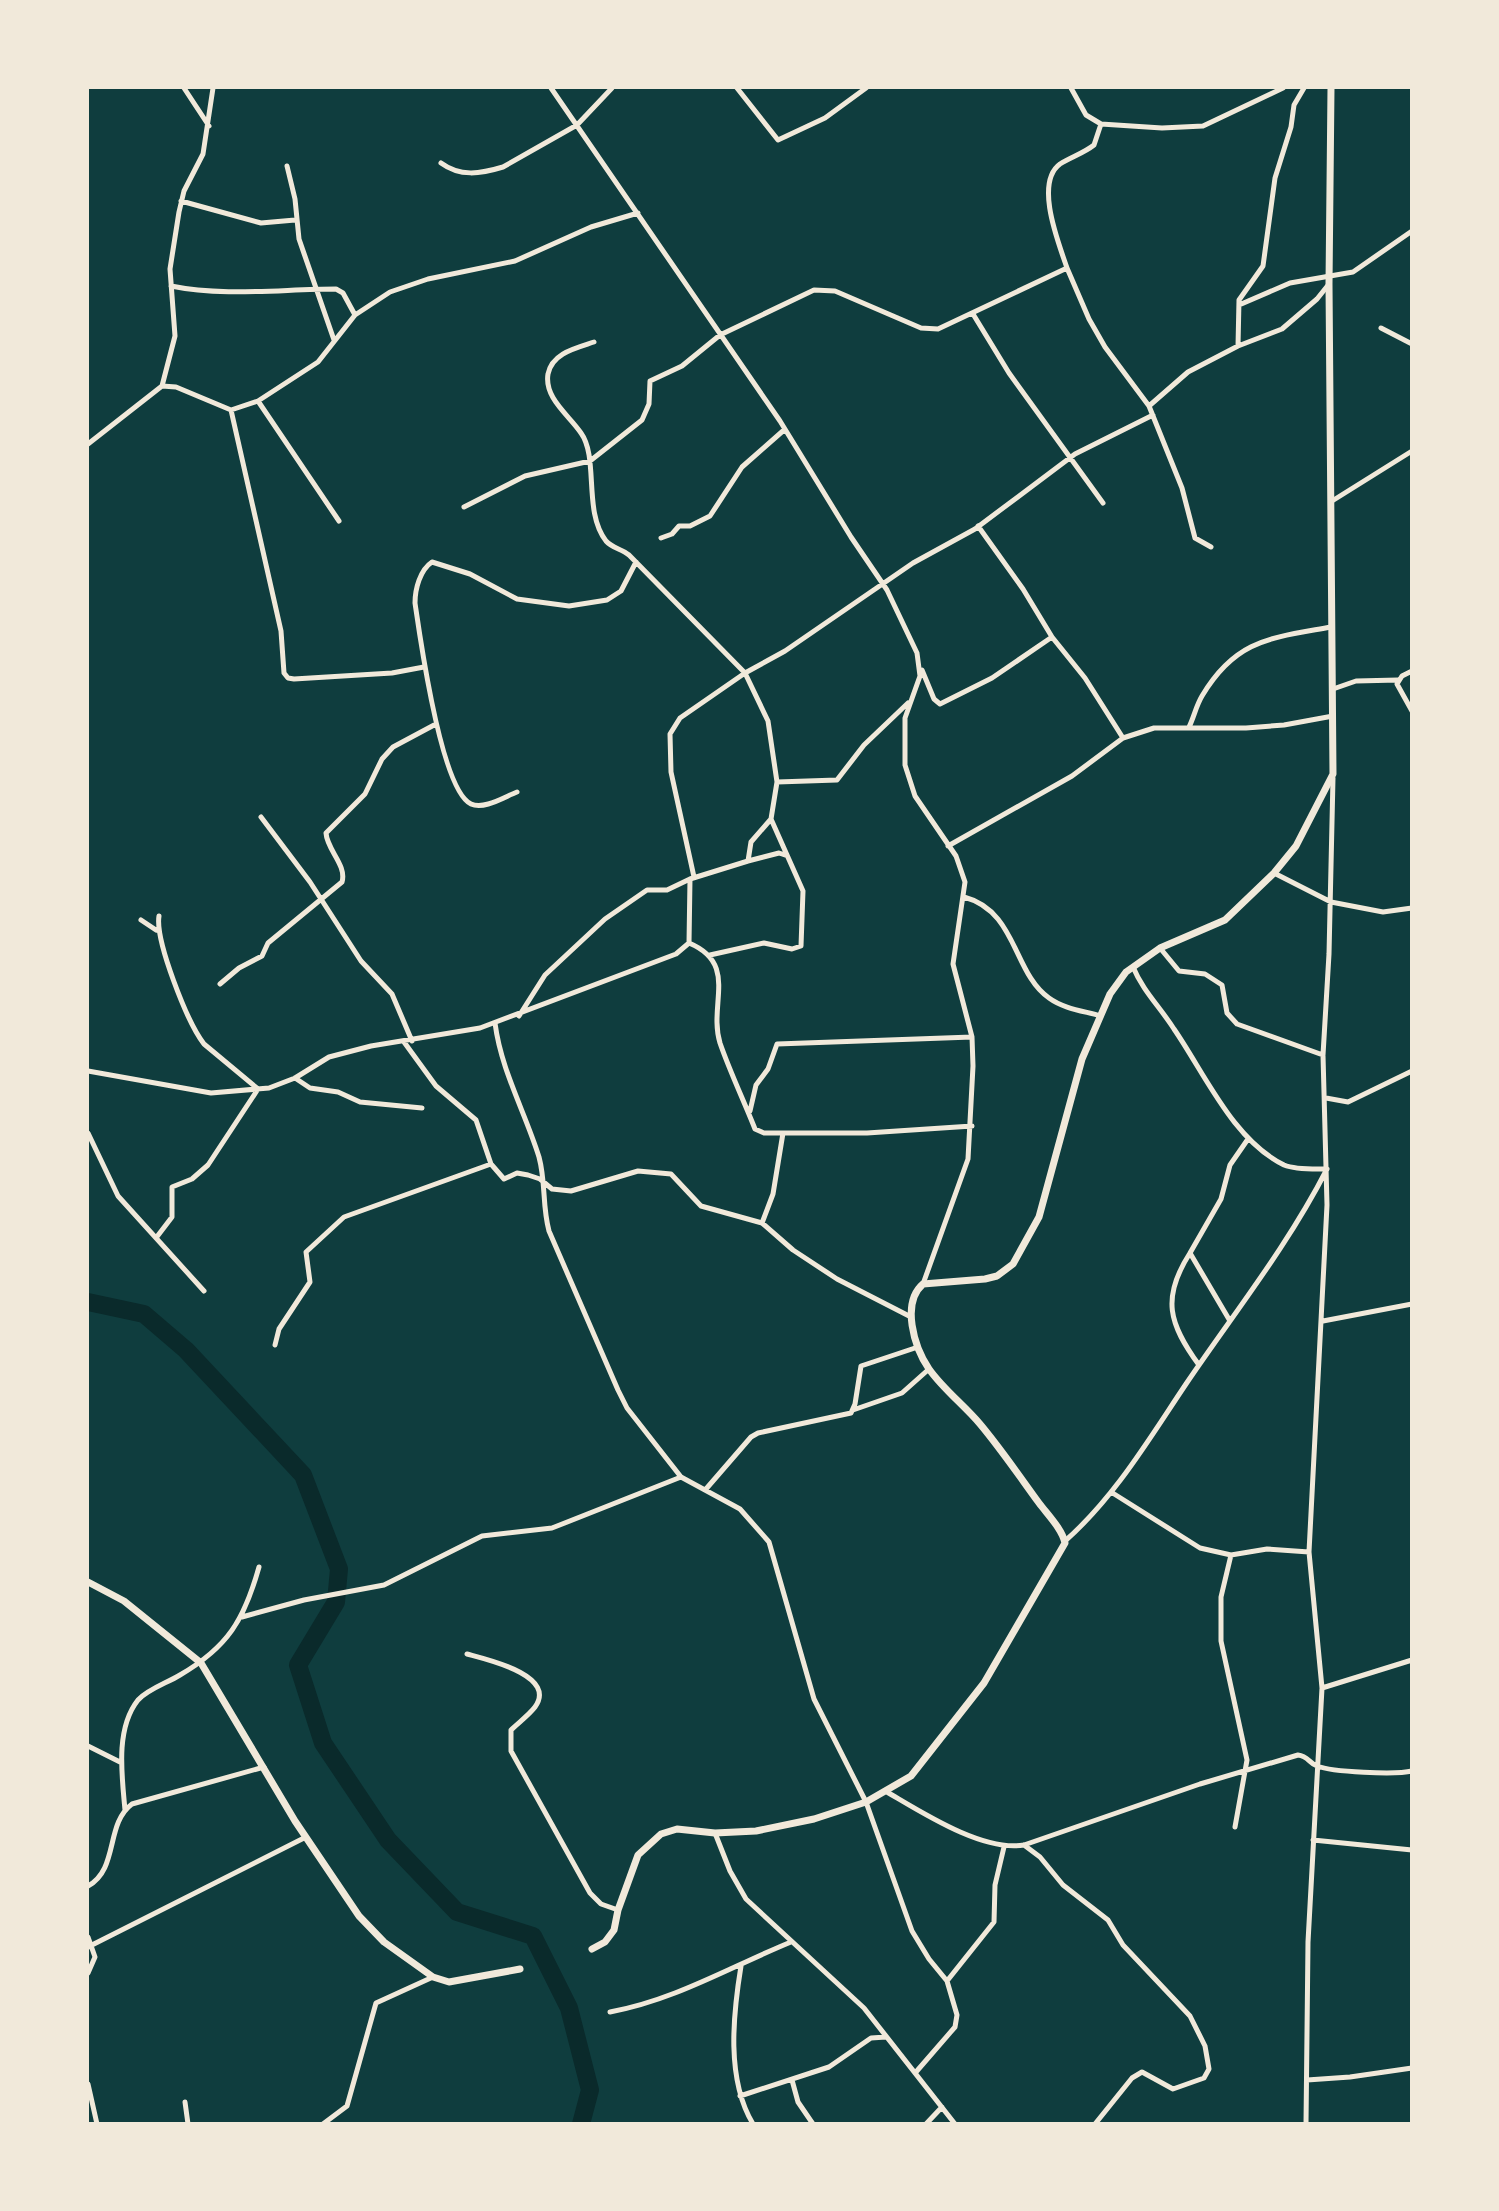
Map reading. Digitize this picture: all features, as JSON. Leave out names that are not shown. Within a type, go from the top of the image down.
[{"type":"street","points":[[184,88],[209,126]]},
{"type":"street","points":[[88,444],[162,386],[175,337],[171,286],[172,252],[181,201],[200,163],[209,126],[213,88]]},
{"type":"street","points":[[551,88],[638,213],[692,298],[785,430],[883,583],[893,600],[934,699],[940,704],[992,678],[1052,637]]},
{"type":"street","points":[[441,163],[454,172],[490,171],[531,153],[576,125],[612,88]]},
{"type":"street","points":[[737,88],[778,140],[825,118],[866,88]]},
{"type":"street","points":[[1071,88],[1086,115],[1101,124],[1150,128],[1203,126],[1283,88]]},
{"type":"street","points":[[1238,346],[1241,294],[1263,266],[1275,178],[1291,127],[1294,105],[1304,88]]},
{"type":"street","points":[[1306,2123],[1312,1840],[1322,1688],[1309,1552],[1313,1437],[1323,1321],[1327,1170],[1323,1055],[1331,902],[1334,716],[1329,284],[1331,88]]},
{"type":"street","points":[[1101,124],[1094,145],[1060,164],[1054,171],[1049,185],[1050,208],[1067,268],[1089,319],[1105,347],[1149,405],[1182,488],[1195,538],[1211,547]]},
{"type":"street","points":[[287,166],[297,208],[295,220],[314,290],[334,340]]},
{"type":"street","points":[[181,201],[261,223],[295,220]]},
{"type":"street","points":[[162,386],[176,387],[232,410],[258,401],[318,362],[355,315],[390,292],[428,279],[514,261],[590,227],[638,213]]},
{"type":"street","points":[[1239,305],[1290,283],[1329,274],[1353,272],[1412,232]]},
{"type":"street","points":[[464,507],[524,476],[590,461],[642,420],[649,404],[650,381],[682,366],[720,335],[814,290],[824,289],[930,329],[946,327],[1067,268]]},
{"type":"street","points":[[1149,405],[1188,372],[1238,346],[1282,329],[1329,284]]},
{"type":"street","points":[[171,286],[274,292],[339,289],[355,315]]},
{"type":"street","points":[[973,314],[1068,458],[1103,503]]},
{"type":"street","points":[[1381,328],[1412,344]]},
{"type":"street","points":[[594,342],[556,358],[548,375],[554,399],[586,441],[592,499],[603,536],[607,543],[636,562],[745,673],[768,721],[777,782],[771,818],[804,898],[800,946],[792,948],[764,943],[710,955]]},
{"type":"street","points":[[258,401],[339,521]]},
{"type":"street","points":[[232,410],[281,631],[282,663],[288,678],[392,673],[424,667]]},
{"type":"street","points":[[88,1071],[211,1093],[258,1090],[295,1079],[329,1057],[519,1016],[620,973],[676,954],[689,943],[692,878],[671,772],[670,734],[680,718],[745,673],[785,651],[883,583],[978,526],[1068,458],[1153,415]]},
{"type":"street","points":[[661,538],[672,534],[678,526],[690,526],[709,516],[742,467],[785,430]]},
{"type":"street","points":[[1332,501],[1412,451]]},
{"type":"street","points":[[978,526],[1023,589],[1052,637],[1085,678],[1123,738]]},
{"type":"street","points":[[517,792],[482,805],[468,803],[456,786],[436,724],[424,667],[416,588],[429,563],[461,570],[517,599],[569,606],[607,600],[621,591],[636,562]]},
{"type":"street","points":[[1189,727],[1204,692],[1234,656],[1249,646],[1331,627]]},
{"type":"street","points":[[921,667],[908,703],[904,731],[905,765],[915,796],[961,866],[964,897],[953,964],[972,1037],[972,1126],[964,1175],[946,1216],[923,1283],[912,1302],[911,1317],[918,1347],[929,1369],[981,1425],[1065,1541]]},
{"type":"street","points":[[1333,689],[1356,681],[1398,680],[1411,671]]},
{"type":"street","points":[[1398,680],[1399,691],[1412,711]]},
{"type":"street","points":[[777,782],[837,780],[864,745],[908,703]]},
{"type":"street","points":[[948,846],[1072,776],[1123,738],[1154,728],[1284,726],[1334,716]]},
{"type":"street","points":[[220,984],[239,968],[262,956],[268,943],[344,878],[328,846],[326,832],[365,794],[382,759],[393,747],[436,724]]},
{"type":"street","points":[[923,1283],[997,1276],[1016,1261],[1039,1217],[1082,1059],[1110,993],[1133,967],[1160,948],[1224,920],[1275,873],[1296,846],[1333,774]]},
{"type":"street","points":[[261,817],[321,899],[361,961],[392,994],[412,1041]]},
{"type":"street","points":[[748,861],[751,842],[771,818]]},
{"type":"street","points":[[519,1016],[545,975],[605,919],[647,890],[667,890],[692,878],[748,861],[779,853],[785,855]]},
{"type":"street","points":[[1275,873],[1331,902],[1383,912],[1412,908]]},
{"type":"street","points":[[964,897],[984,906],[1000,921],[1044,994],[1057,1003],[1101,1016]]},
{"type":"street","points":[[159,916],[156,930],[179,996],[200,1040],[258,1090]]},
{"type":"street","points":[[141,920],[156,930]]},
{"type":"street","points":[[689,943],[710,955],[720,983],[716,1027],[755,1129],[783,1133],[867,1133],[972,1126]]},
{"type":"street","points":[[1160,948],[1179,971],[1205,974],[1222,985],[1227,1013],[1237,1024],[1323,1055]]},
{"type":"street","points":[[1133,967],[1141,987],[1173,1026],[1214,1094],[1248,1139],[1285,1165],[1327,1170]]},
{"type":"street","points":[[495,1023],[505,1063],[545,1184],[543,1211],[549,1231],[613,1380],[627,1408],[681,1477],[740,1509],[768,1542],[814,1699],[866,1802],[888,1871],[912,1931],[929,1959],[947,1981],[957,2015],[955,2027],[916,2072]]},
{"type":"street","points":[[750,1111],[756,1085],[768,1069],[777,1044],[972,1037]]},
{"type":"street","points":[[404,1042],[414,1052],[436,1086],[475,1120],[491,1164],[504,1179],[519,1174],[534,1176],[556,1190],[579,1191],[638,1171],[663,1173],[676,1178],[701,1206],[762,1223],[820,1269],[911,1317]]},
{"type":"street","points":[[1326,1098],[1348,1102],[1412,1071]]},
{"type":"street","points":[[295,1079],[310,1088],[338,1092],[360,1102],[422,1108]]},
{"type":"street","points":[[156,1238],[172,1217],[172,1188],[192,1179],[208,1164],[258,1090]]},
{"type":"street","points":[[88,1133],[118,1196],[204,1291]]},
{"type":"street","points":[[762,1223],[775,1184],[783,1133]]},
{"type":"street","points":[[1199,1365],[1189,1351],[1170,1309],[1178,1275],[1221,1199],[1230,1165],[1248,1139]]},
{"type":"street","points":[[275,1345],[279,1329],[310,1282],[306,1252],[339,1220],[491,1164]]},
{"type":"street","points":[[592,1949],[606,1942],[614,1930],[618,1910],[638,1855],[649,1842],[677,1829],[756,1831],[814,1819],[866,1802],[911,1776],[984,1683],[1065,1541],[1111,1492],[1167,1417],[1199,1365],[1287,1241],[1327,1170]]},
{"type":"street","points":[[1190,1253],[1230,1321]]},
{"type":"street","points":[[1323,1321],[1412,1304]]},
{"type":"street","points":[[853,1410],[861,1366],[918,1347]]},
{"type":"street","points":[[706,1489],[758,1433],[853,1410],[902,1393],[929,1369]]},
{"type":"street","points":[[242,1618],[304,1600],[384,1585],[482,1536],[552,1528],[681,1477]]},
{"type":"street","points":[[1111,1492],[1200,1548],[1231,1555],[1267,1549],[1309,1552]]},
{"type":"street","points":[[1231,1555],[1221,1597],[1221,1642],[1247,1760],[1235,1827]]},
{"type":"street","points":[[88,1886],[102,1874],[125,1810],[120,1762],[129,1723],[139,1699],[201,1663],[229,1637],[242,1618],[259,1567]]},
{"type":"street","points":[[88,1581],[124,1601],[201,1663],[306,1837],[359,1916],[384,1942],[433,1977],[449,1982],[520,1969]]},
{"type":"street","points":[[467,1654],[523,1672],[534,1685],[538,1700],[536,1706],[511,1730],[511,1751],[590,1893],[601,1904],[618,1910]]},
{"type":"street","points":[[1322,1688],[1412,1660]]},
{"type":"street","points":[[88,1746],[120,1762]]},
{"type":"street","points":[[887,1792],[985,1842],[1004,1847],[1024,1844],[1200,1784],[1298,1755],[1306,1756],[1316,1766],[1396,1773],[1412,1771]]},
{"type":"street","points":[[125,1810],[141,1801],[264,1767]]},
{"type":"street","points":[[715,1832],[730,1871],[746,1899],[864,2008],[955,2123]]},
{"type":"street","points":[[89,1947],[306,1837]]},
{"type":"street","points":[[1312,1840],[1412,1850]]},
{"type":"street","points":[[1024,1844],[1040,1857],[1063,1885],[1108,1920],[1123,1945],[1190,2016],[1205,2046],[1209,2069],[1204,2078],[1173,2089],[1142,2072],[1132,2078],[1095,2123]]},
{"type":"street","points":[[947,1981],[994,1922],[995,1885],[1004,1847]]},
{"type":"street","points":[[88,1937],[94,1962],[88,1973]]},
{"type":"street","points":[[610,2012],[646,2005],[791,1942]]},
{"type":"street","points":[[741,1965],[735,2032],[740,2096],[753,2123]]},
{"type":"street","points":[[323,2123],[347,2106],[376,2003],[433,1977]]},
{"type":"street","points":[[740,2096],[840,2062],[871,2038],[886,2037]]},
{"type":"street","points":[[1307,2080],[1412,2068]]},
{"type":"street","points":[[792,2080],[798,2102],[813,2123]]},
{"type":"street","points":[[88,2084],[97,2123]]},
{"type":"street","points":[[185,2102],[188,2123]]},
{"type":"street","points":[[926,2123],[942,2107]]},
{"type":"waterway","points":[[88,1302],[144,1314],[186,1350],[303,1475],[339,1569],[336,1602],[298,1665],[323,1743],[388,1840],[457,1912],[533,1936],[569,2008],[590,2090],[581,2124]]}]
